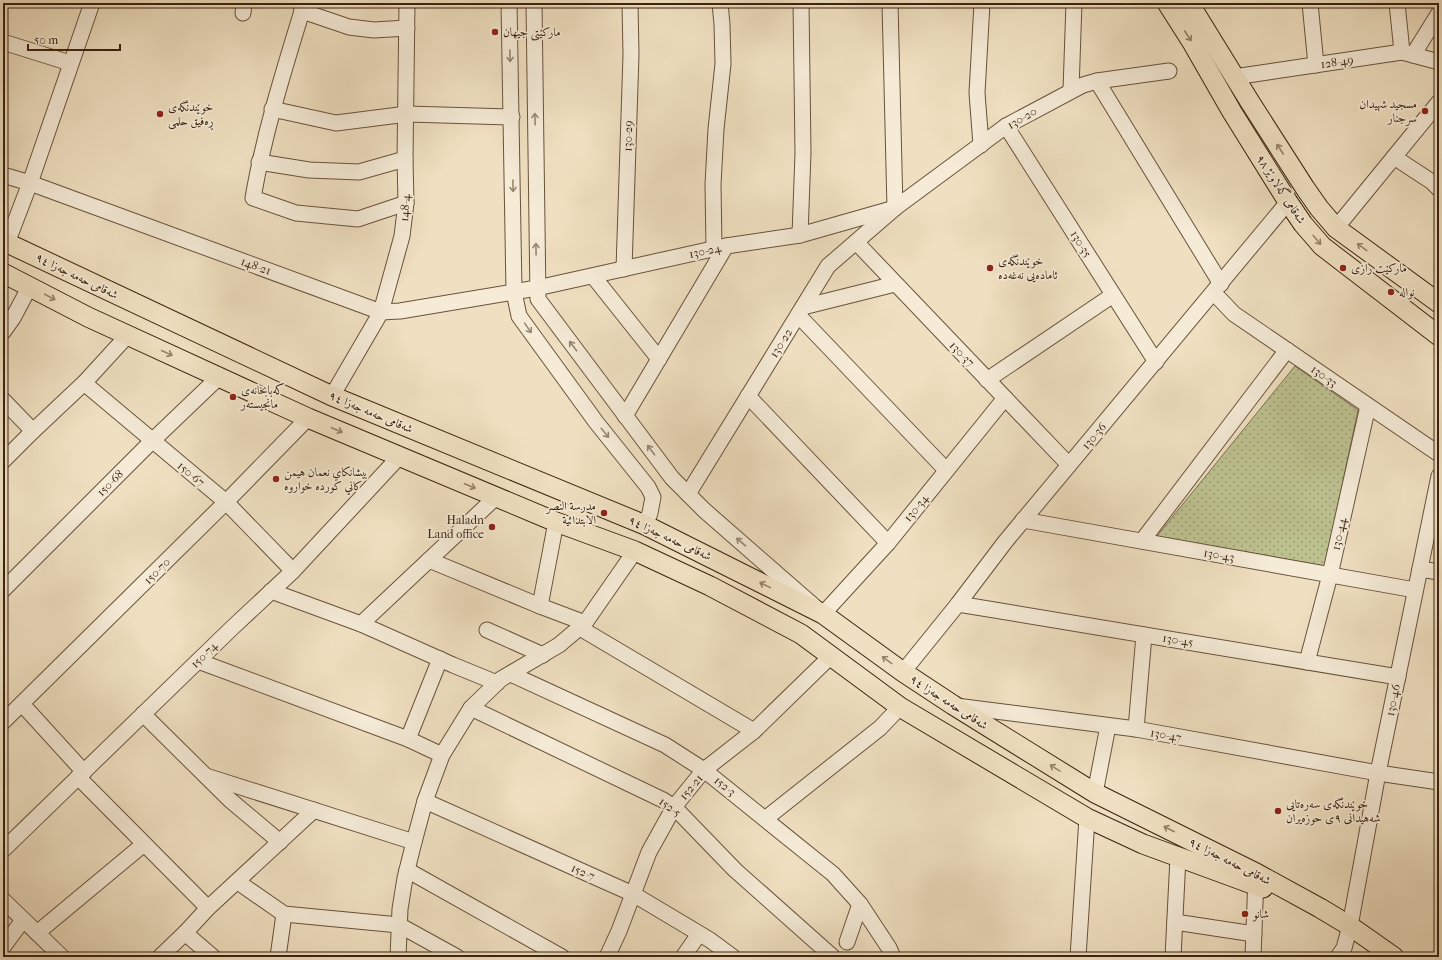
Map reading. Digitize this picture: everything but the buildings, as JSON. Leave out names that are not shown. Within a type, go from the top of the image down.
[{"type":"main road","name":"شەقامی گەلاوێژ ٩٨","points":[[1167,3],[1193,44],[1232,112],[1303,224],[1322,246],[1439,336]]},
{"type":"main road","name":"شەقامی گەلاوێژ ٩٨","points":[[1189,3],[1305,188],[1336,228],[1437,301]]},
{"type":"main road","points":[[1232,112],[1250,102]]},
{"type":"main road","name":"شەقامی حەمە جەزا ٩٤","points":[[5,242],[332,396],[645,525],[824,614],[903,672],[953,705],[1095,793],[1260,881],[1303,899],[1337,917],[1394,957]]},
{"type":"main road","name":"شەقامی حەمە جەزا ٩٤","points":[[3,273],[88,317],[308,418],[556,522],[635,551],[710,586],[794,631],[900,707],[1087,818],[1142,844],[1178,857],[1260,881]]},
{"type":"main road","points":[[1416,319],[1437,301]]},
{"type":"main road","points":[[441,474],[454,447]]},
{"type":"street","points":[[5,242],[30,183],[92,3]]},
{"type":"street","name":"148-4","points":[[332,396],[381,312],[402,236],[406,203],[405,159],[408,3]]},
{"type":"street","points":[[509,3],[514,292],[519,316],[596,422],[648,487],[653,497],[650,513],[645,525]]},
{"type":"street","points":[[534,3],[538,299],[672,478],[704,510],[824,614]]},
{"type":"street","name":"130-29","points":[[624,269],[631,55],[630,3]]},
{"type":"street","points":[[625,416],[659,359],[720,247],[712,184],[723,64],[720,3]]},
{"type":"street","points":[[800,235],[803,153],[802,3]]},
{"type":"street","points":[[890,3],[895,208]]},
{"type":"street","points":[[981,145],[977,93],[982,3]]},
{"type":"street","points":[[1071,90],[1074,3]]},
{"type":"street","points":[[1310,3],[1316,65]]},
{"type":"street","points":[[1397,3],[1407,53]]},
{"type":"street","points":[[406,203],[358,219],[296,213],[253,198],[259,162],[272,109],[302,7],[349,27],[374,30],[407,28]]},
{"type":"street","points":[[1407,53],[1439,12]]},
{"type":"street","points":[[3,42],[70,64]]},
{"type":"street","name":"128-49","points":[[1234,77],[1407,53],[1439,62]]},
{"type":"street","name":"130-20","points":[[895,208],[1006,126],[1071,90],[1097,81],[1169,71]]},
{"type":"street","name":"130-33","points":[[1097,81],[1234,314],[1439,454]]},
{"type":"street","points":[[1336,228],[1439,102]]},
{"type":"street","points":[[272,109],[336,122],[407,114],[512,117]]},
{"type":"street","name":"130-35","points":[[1006,126],[1156,362]]},
{"type":"street","points":[[1394,157],[1439,189]]},
{"type":"street","points":[[259,162],[309,170],[359,172],[405,159]]},
{"type":"street","name":"148-21","points":[[3,175],[30,183],[381,312],[400,311],[514,292]]},
{"type":"street","name":"130-36","points":[[903,672],[1023,520],[1218,288],[1288,202]]},
{"type":"street","name":"130-24","points":[[514,292],[593,276],[720,247],[800,235],[895,208]]},
{"type":"street","name":"130-22","points":[[688,494],[828,266],[895,208]]},
{"type":"street","name":"130-37","points":[[856,242],[1069,465]]},
{"type":"street","points":[[593,276],[659,359]]},
{"type":"street","points":[[895,284],[800,311],[946,470]]},
{"type":"street","points":[[3,332],[13,318],[30,286]]},
{"type":"street","points":[[987,380],[1113,295]]},
{"type":"street","points":[[3,461],[84,383],[128,335]]},
{"type":"street","points":[[1142,541],[1287,350]]},
{"type":"street","name":"150-68","points":[[3,590],[152,441],[219,377]]},
{"type":"street","name":"150-67","points":[[84,383],[226,502],[293,570]]},
{"type":"street","points":[[748,396],[888,543]]},
{"type":"street","name":"130-34","points":[[824,614],[888,543],[1005,398]]},
{"type":"street","points":[[3,400],[33,431]]},
{"type":"street","name":"130-44","points":[[1308,662],[1330,575],[1368,406]]},
{"type":"street","name":"150-70","points":[[3,722],[226,502],[308,418]]},
{"type":"street","name":"150-74","points":[[3,850],[271,592],[400,456]]},
{"type":"street","name":"130-46","points":[[1338,957],[1344,948],[1350,926],[1378,773],[1439,476]]},
{"type":"street","points":[[361,624],[496,497]]},
{"type":"street","name":"130-43","points":[[1023,520],[1415,590]]},
{"type":"street","points":[[540,606],[556,522]]},
{"type":"street","points":[[398,957],[400,909],[407,870],[425,801],[442,755],[471,708],[501,679],[559,645],[582,625],[635,551]]},
{"type":"street","points":[[429,560],[582,625],[754,731]]},
{"type":"street","points":[[1420,569],[1439,572]]},
{"type":"street","points":[[271,592],[361,624],[497,683]]},
{"type":"street","name":"130-45","points":[[958,604],[1398,677]]},
{"type":"street","points":[[487,630],[543,655]]},
{"type":"street","points":[[1136,730],[1144,635]]},
{"type":"street","name":"152-21","points":[[607,957],[619,931],[649,852],[674,807],[704,770],[754,731],[830,657]]},
{"type":"street","points":[[408,740],[440,659]]},
{"type":"street","points":[[198,661],[408,740],[442,755]]},
{"type":"street","name":"152-3","points":[[511,674],[666,744],[704,770],[833,874],[860,904],[889,948],[893,957]]},
{"type":"street","points":[[22,704],[81,774],[144,844],[208,908]]},
{"type":"street","name":"130-47","points":[[953,705],[1136,730],[1378,773],[1439,782]]},
{"type":"street","points":[[765,819],[880,728],[900,707]]},
{"type":"street","name":"152-5","points":[[471,708],[674,807],[735,870],[833,957]]},
{"type":"street","points":[[143,714],[230,800],[280,842]]},
{"type":"street","points":[[1095,793],[1108,726]]},
{"type":"street","points":[[206,776],[414,842]]},
{"type":"street","name":"152-7","points":[[425,801],[633,894],[699,934],[733,957]]},
{"type":"street","points":[[160,957],[208,908],[238,882],[314,810]]},
{"type":"street","points":[[1078,957],[1087,818]]},
{"type":"street","points":[[37,933],[144,844]]},
{"type":"street","points":[[1173,957],[1178,857]]},
{"type":"street","points":[[407,870],[562,957]]},
{"type":"street","points":[[1253,957],[1260,881]]},
{"type":"street","points":[[1260,881],[1263,957]]},
{"type":"street","points":[[238,882],[284,914],[399,925],[457,957]]},
{"type":"street","points":[[3,900],[62,957]]},
{"type":"street","points":[[847,942],[860,904]]},
{"type":"street","points":[[278,957],[284,914]]},
{"type":"street","points":[[3,947],[23,920]]},
{"type":"street","points":[[1175,922],[1254,934]]},
{"type":"street","points":[[185,933],[213,957]]},
{"type":"street","points":[[683,957],[699,934]]},
{"type":"green space","points":[[1295,366],[1358,410],[1325,566],[1157,536]]},
{"type":"place","name":"ماركێتی جیھان","points":[[495,32]]},
{"type":"place","name":"مسجيد شهيدان سرجنار","points":[[1425,111]]},
{"type":"place","name":"خوێندنگەی ڕەفیق حلمی","points":[[160,114]]},
{"type":"place","name":"خوێندنگەی ئامادەیی نەغەدە","points":[[990,268]]},
{"type":"place","name":"مارکێت رازی","points":[[1343,268]]},
{"type":"place","name":"نواله","points":[[1391,292]]},
{"type":"place","name":"كەبابخانەی مانجیستەر","points":[[233,397]]},
{"type":"place","name":"بيشانكاي نعمان هيمن كاني كورده خواروه","points":[[276,479]]},
{"type":"place","name":"مدرسة النصر الابتدائية","points":[[604,513]]},
{"type":"place","name":"Haladn Land office","points":[[492,527]]},
{"type":"place","name":"خوێندنگەی سەرەتایی شەهیدانی ٩ی حوزەیران","points":[[1278,811]]},
{"type":"place","name":"شانو","points":[[1245,914]]}]
